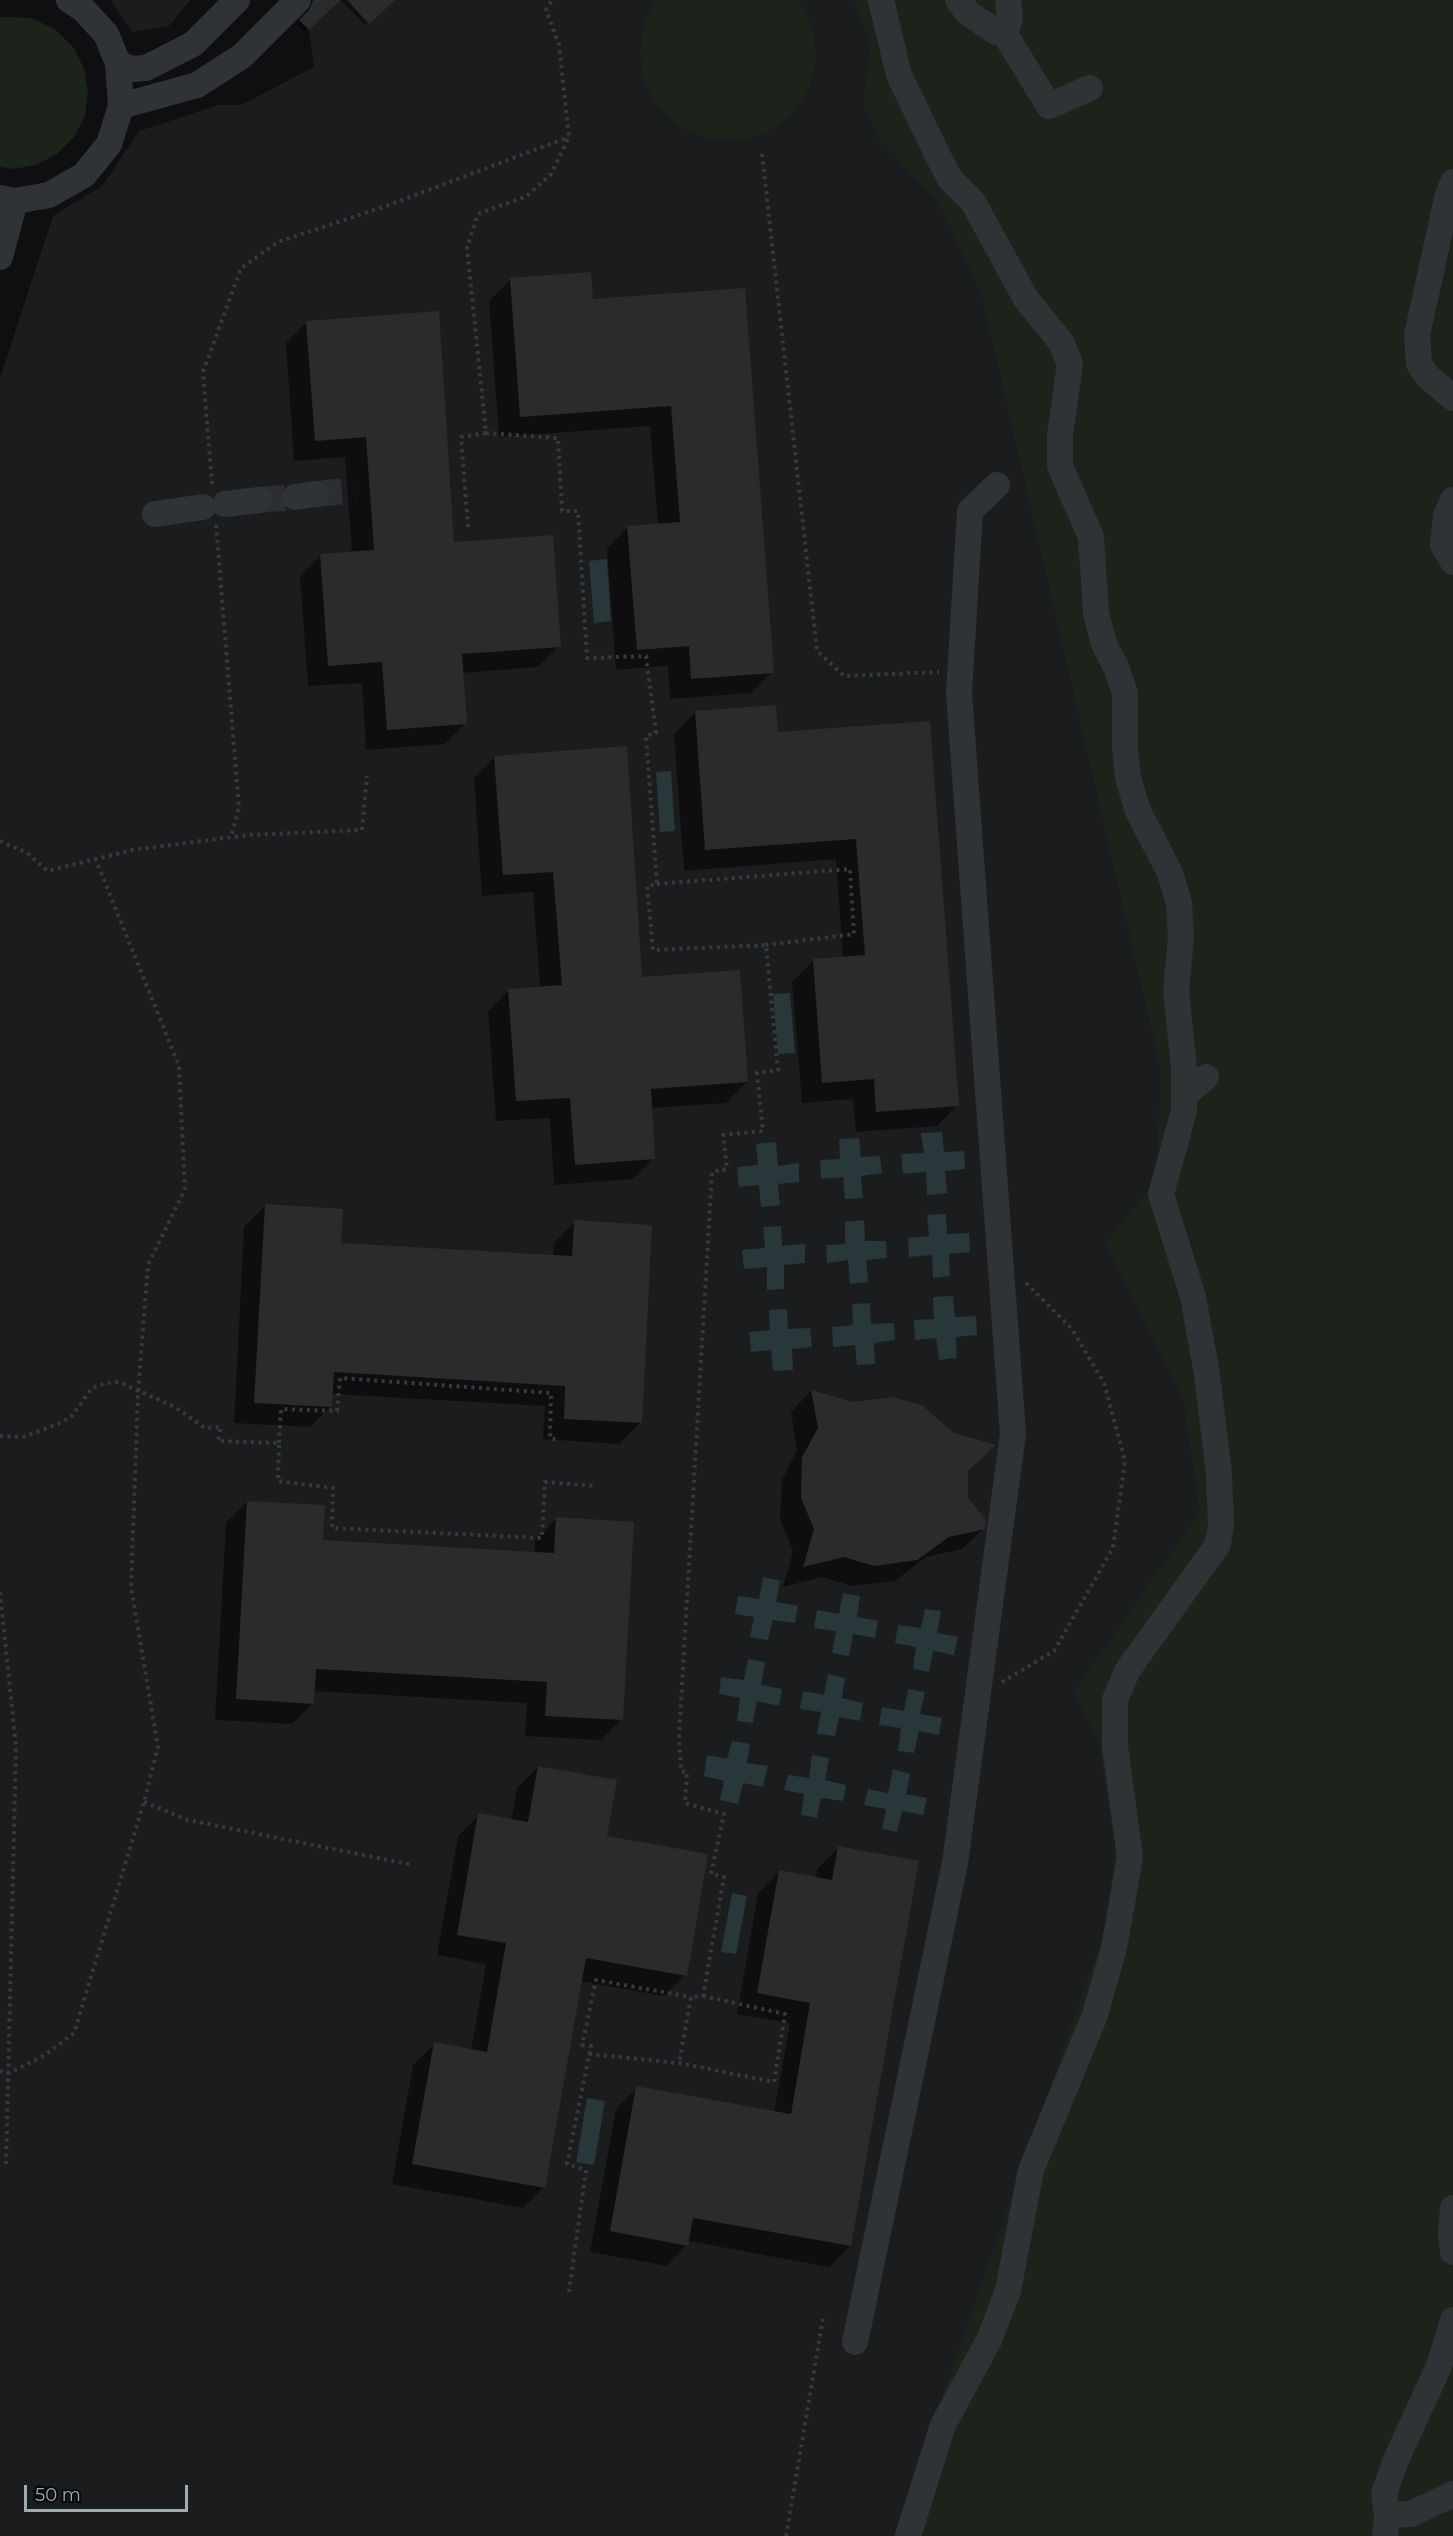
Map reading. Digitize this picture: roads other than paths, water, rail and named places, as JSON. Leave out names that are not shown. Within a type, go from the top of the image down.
[{"type":"street","points":[[0,257],[7,200],[49,195],[84,175],[109,144],[121,106],[118,63],[106,34],[83,9],[69,0]]},
{"type":"street","points":[[118,63],[131,69],[146,68],[193,44],[237,0]]},
{"type":"street","points":[[121,106],[197,85],[242,56],[298,0]]},
{"type":"street","points":[[881,0],[898,75],[939,158],[950,179],[973,202],[1026,299],[1061,342],[1070,364],[1060,435],[1060,466],[1091,537],[1096,613],[1104,644],[1116,667],[1125,693],[1125,747],[1128,777],[1138,811],[1170,873],[1179,903],[1181,937],[1176,991],[1184,1068],[1184,1111],[1161,1194],[1193,1297],[1207,1374],[1219,1474],[1221,1525],[1218,1544],[1127,1671],[1115,1700],[1115,1747],[1130,1857],[1114,1948],[1095,2015],[1031,2170],[1008,2291],[989,2340],[943,2425],[908,2536]]},
{"type":"street","points":[[958,0],[968,13],[987,27],[996,32],[1003,31]]},
{"type":"street","points":[[1003,31],[1010,19],[1008,0]]},
{"type":"street","points":[[1003,31],[1048,106],[1090,88]]},
{"type":"street","points":[[1453,182],[1447,198],[1417,334],[1419,364],[1428,378],[1453,398]]},
{"type":"street","points":[[855,2342],[955,1863],[1013,1434],[959,693],[970,511],[997,485]]},
{"type":"street","points":[[1453,500],[1446,515],[1443,545],[1453,562]]},
{"type":"street","points":[[155,514],[214,504],[259,501]]},
{"type":"street","points":[[1184,1096],[1206,1077]]},
{"type":"street","points":[[1453,2208],[1451,2237],[1453,2252]]},
{"type":"street","points":[[1453,2320],[1439,2366],[1395,2462],[1384,2494],[1386,2525],[1453,2494]]},
{"type":"tunnel","points":[[316,494],[355,490]]},
{"type":"tunnel","points":[[259,500],[295,497]]}]
